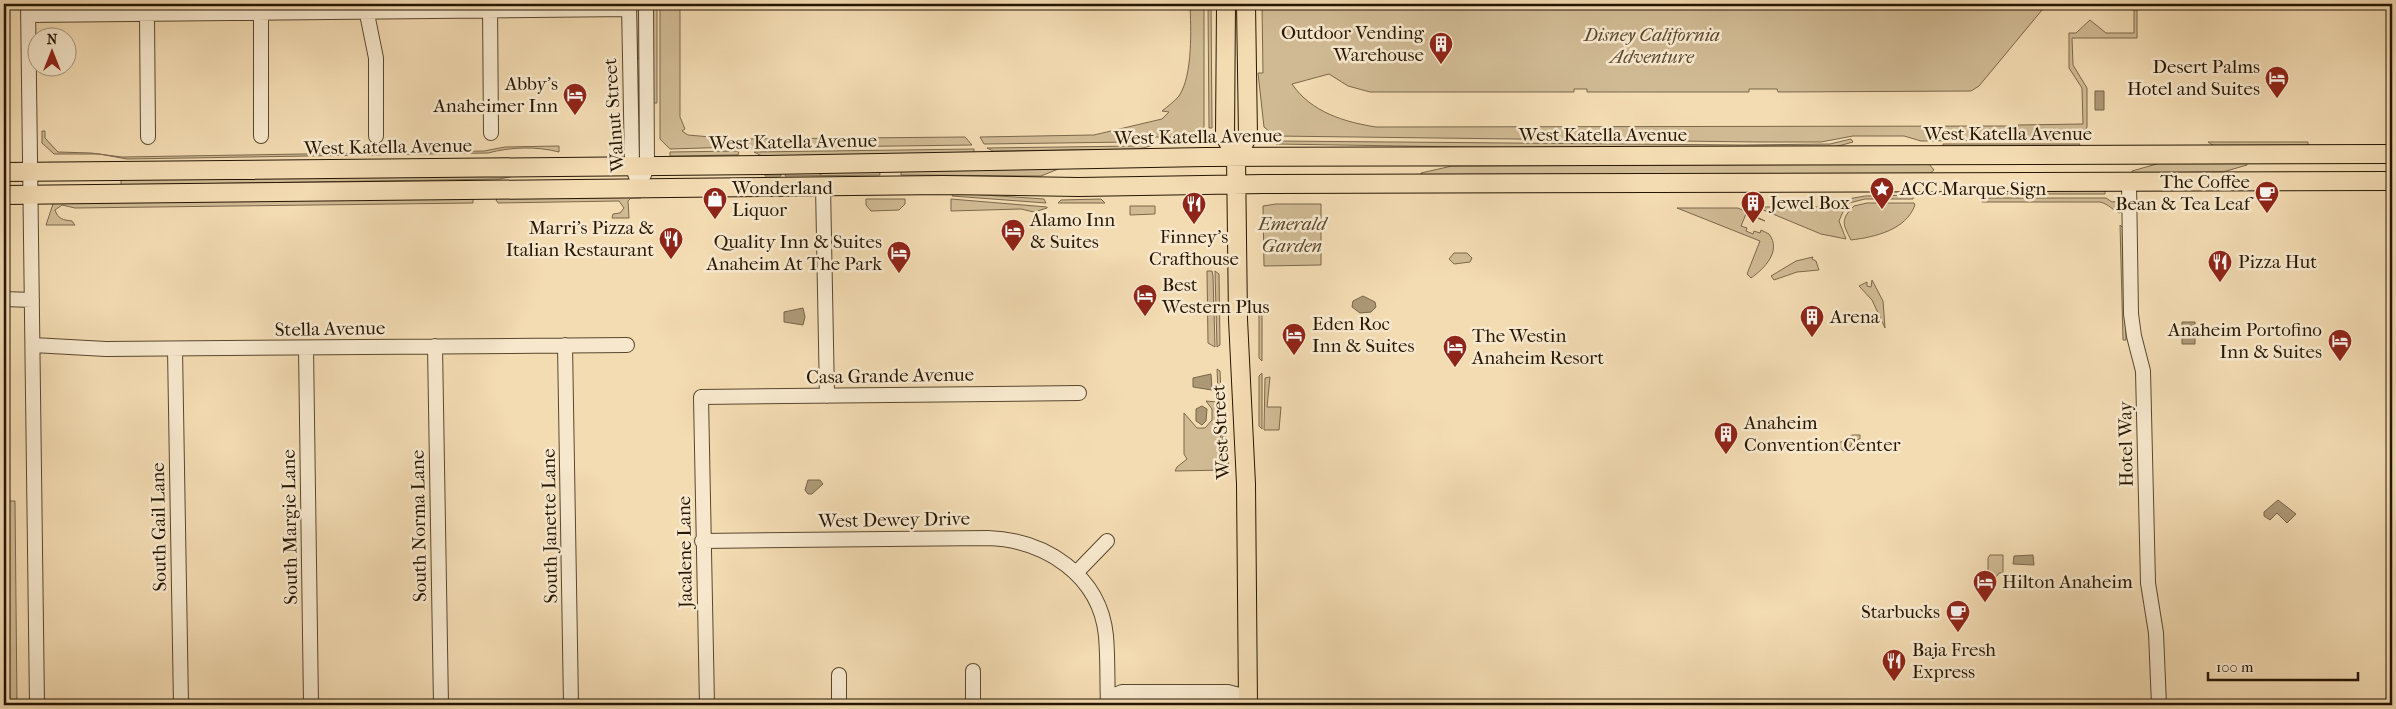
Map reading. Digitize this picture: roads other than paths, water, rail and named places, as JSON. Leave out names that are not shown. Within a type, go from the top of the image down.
[{"type":"main road","points":[[1226,4],[1225,136],[1236,157]]},
{"type":"main road","points":[[1236,157],[1248,136],[1246,4]]},
{"type":"main road","name":"West Katella Avenue","points":[[4,172],[1236,157],[2392,154]]},
{"type":"main road","name":"West Street","points":[[1236,157],[1238,319],[1246,484],[1248,701]]},
{"type":"main road","points":[[4,195],[823,186],[1079,187],[1236,184],[2392,181]]},
{"type":"street","name":"Walnut Street","points":[[640,188],[646,4]]},
{"type":"street","points":[[37,705],[28,9],[147,15],[261,13],[366,7],[629,7]]},
{"type":"street","points":[[366,7],[376,58],[376,136]]},
{"type":"street","points":[[490,7],[491,133]]},
{"type":"street","name":"Walnut Street","points":[[629,7],[640,165]]},
{"type":"street","points":[[261,13],[261,136]]},
{"type":"street","points":[[147,15],[148,138]]},
{"type":"street","name":"Hotel Way","points":[[2129,182],[2132,320],[2143,371],[2148,583],[2156,633],[2159,705]]},
{"type":"street","points":[[823,186],[827,396]]},
{"type":"street","points":[[4,299],[32,300]]},
{"type":"street","name":"Stella Avenue","points":[[33,345],[106,349],[627,345]]},
{"type":"street","name":"South Janette Lane","points":[[565,345],[572,705]]},
{"type":"street","name":"South Norma Lane","points":[[436,346],[441,705]]},
{"type":"street","name":"South Margie Lane","points":[[306,348],[311,705]]},
{"type":"street","name":"South Gail Lane","points":[[175,349],[181,705]]},
{"type":"street","name":"Casa Grande Avenue","points":[[701,397],[1079,393]]},
{"type":"street","name":"Jacalene Lane","points":[[701,397],[702,541],[707,705]]},
{"type":"street","name":"West Dewey Drive","points":[[702,541],[1002,538],[1042,549],[1076,573],[1086,584],[1094,598],[1106,636],[1108,702]]},
{"type":"street","points":[[1076,573],[1107,541]]},
{"type":"street","points":[[973,671],[973,705]]},
{"type":"street","points":[[839,675],[839,705]]},
{"type":"street","points":[[1108,702],[1122,692],[1228,692],[1248,701]]},
{"type":"place","name":"Outdoor Vending Warehouse","points":[[1441,65]]},
{"type":"place","name":"Desert Palms Hotel and Suites","points":[[2277,99]]},
{"type":"place","name":"Abby's Anaheimer Inn","points":[[575,116]]},
{"type":"place","name":"ACC Marque Sign","points":[[1882,210]]},
{"type":"place","name":"The Coffee Bean & Tea Leaf","points":[[2267,214]]},
{"type":"place","name":"Wonderland Liquor","points":[[715,220]]},
{"type":"place","name":"Jewel Box","points":[[1753,224]]},
{"type":"place","name":"Finney's Crafthouse","points":[[1194,225]]},
{"type":"place","name":"Alamo Inn & Suites","points":[[1013,252]]},
{"type":"place","name":"Marri's Pizza & Italian Restaurant","points":[[671,260]]},
{"type":"place","name":"Quality Inn & Suites Anaheim At The Park","points":[[899,274]]},
{"type":"place","name":"Pizza Hut","points":[[2220,283]]},
{"type":"place","name":"Best Western Plus","points":[[1145,317]]},
{"type":"place","name":"Arena","points":[[1812,338]]},
{"type":"place","name":"Eden Roc Inn & Suites","points":[[1294,356]]},
{"type":"place","name":"Anaheim Portofino Inn & Suites","points":[[2340,362]]},
{"type":"place","name":"The Westin Anaheim Resort","points":[[1455,368]]},
{"type":"place","name":"Anaheim Convention Center","points":[[1726,455]]},
{"type":"place","name":"Hilton Anaheim","points":[[1985,603]]},
{"type":"place","name":"Starbucks","points":[[1958,633]]},
{"type":"place","name":"Baja Fresh Express","points":[[1894,682]]},
{"type":"park label","name":"Disney California Adventure","points":[[1652,46]]},
{"type":"park label","name":"Emerald Garden","points":[[1292,235]]}]
